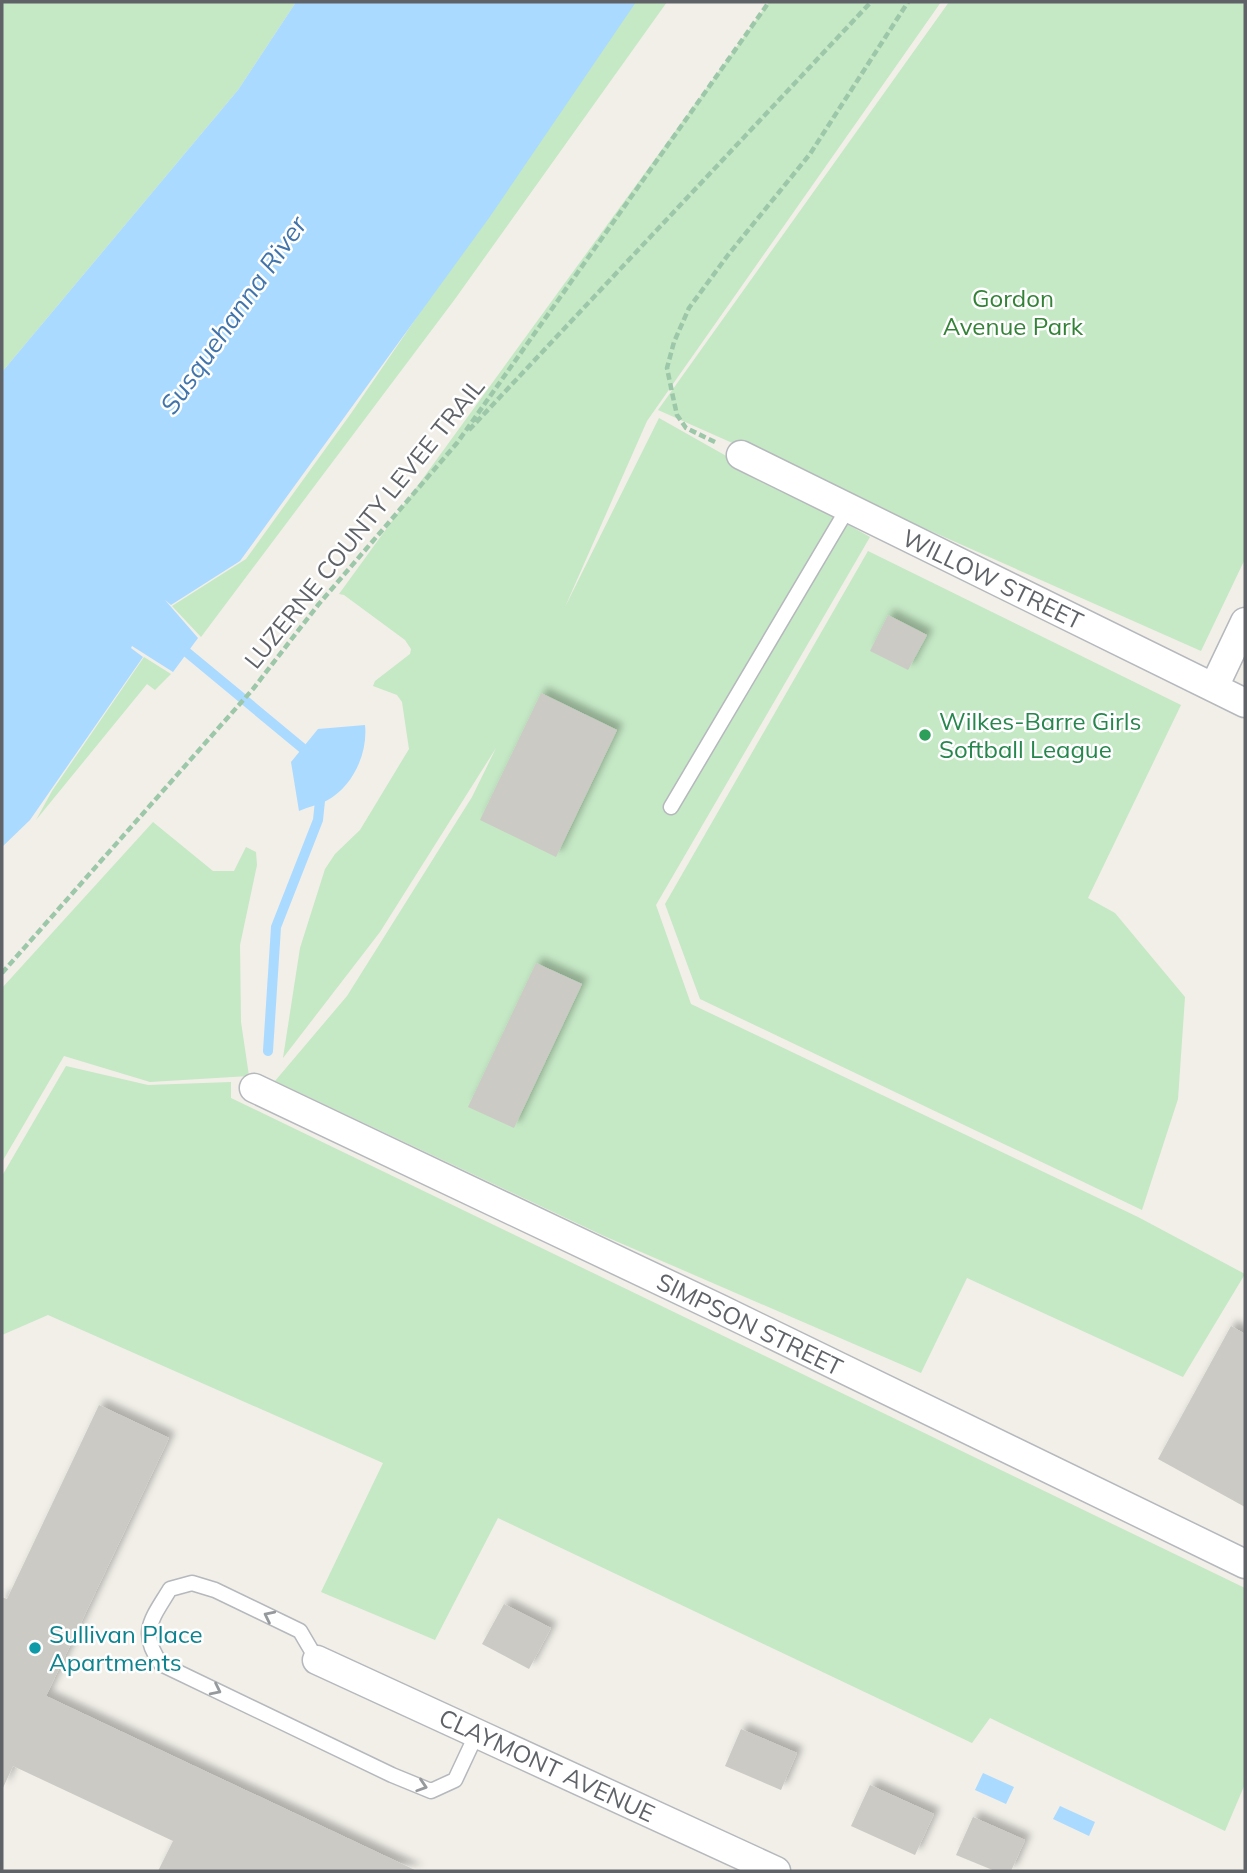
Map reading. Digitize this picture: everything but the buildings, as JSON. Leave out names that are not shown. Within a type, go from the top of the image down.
[{"type":"street","name":"WILLOW STREET","points":[[741,455],[1245,703]]},
{"type":"street","points":[[1214,687],[1245,622]]},
{"type":"street","name":"SIMPSON STREET","points":[[254,1088],[720,1308],[1245,1564]]},
{"type":"street","name":"CLAYMONT AVENUE","points":[[317,1660],[772,1870]]},
{"type":"lane","points":[[671,807],[848,508]]},
{"type":"lane","points":[[317,1660],[300,1631],[215,1590],[192,1583],[170,1589],[148,1625],[150,1649],[161,1664],[392,1775],[431,1791],[455,1780],[477,1733]]},
{"type":"path","name":"LUZERNE COUNTY LEVEE TRAIL","points":[[2,972],[253,689],[318,605],[457,443],[769,2]]},
{"type":"path","points":[[457,443],[871,2]]},
{"type":"path","points":[[741,455],[686,428],[677,415],[667,368],[674,342],[689,308],[810,154],[908,2]]},
{"type":"green space","points":[[2,2],[296,2],[238,90],[2,372]]},
{"type":"green space","points":[[632,2],[667,2],[455,299],[201,637],[172,606],[246,559],[352,412]]},
{"type":"green space","points":[[769,2],[941,2],[647,421],[565,607],[659,418],[870,537],[656,905],[691,1004],[1138,1217],[1245,1274],[1183,1377],[967,1278],[921,1373],[604,1236],[275,1081],[347,996],[472,797],[496,748],[380,932],[283,1058],[300,948],[325,869],[335,854],[360,830],[409,749],[402,702],[397,695],[373,686],[375,681],[410,654],[411,649],[405,640],[339,594]]},
{"type":"green space","name":"Gordon Avenue Park","points":[[949,2],[1245,2],[1245,559],[1201,651],[658,410]]},
{"type":"green space","points":[[868,551],[1181,705],[1088,898],[1115,913],[1185,997],[1178,1099],[1142,1210],[700,999],[665,904]]},
{"type":"green space","points":[[144,657],[171,674],[155,690],[147,684],[36,820],[52,791]]},
{"type":"green space","points":[[153,822],[213,871],[234,871],[246,847],[256,852],[257,865],[240,945],[241,1022],[249,1076],[150,1082],[64,1056],[2,1162],[2,988]]},
{"type":"green space","points":[[66,1066],[148,1085],[231,1082],[231,1098],[1245,1588],[1245,1784],[1225,1831],[990,1718],[972,1743],[498,1518],[435,1640],[321,1592],[383,1463],[48,1315],[2,1335],[2,1176]]},
{"type":"water","name":"Susquehanna River","points":[[296,2],[636,2],[489,218],[240,561],[171,605],[165,600],[198,638],[173,672],[132,646],[131,648],[143,657],[30,820],[2,847],[2,372],[238,90]]},
{"type":"water","points":[[365,725],[364,747],[351,778],[336,795],[299,811],[291,762],[318,729]]},
{"type":"water","points":[[983,1773],[1014,1787],[1006,1804],[975,1790]]},
{"type":"water","points":[[1060,1806],[1095,1822],[1089,1836],[1053,1819]]},
{"type":"waterway","points":[[178,645],[312,756]]},
{"type":"waterway","points":[[268,1051],[276,927],[318,820],[321,791]]},
{"type":"place","name":"Wilkes-Barre Girls Softball League","points":[[925,735]]},
{"type":"place","name":"Sullivan Place Apartments","points":[[35,1648]]}]
